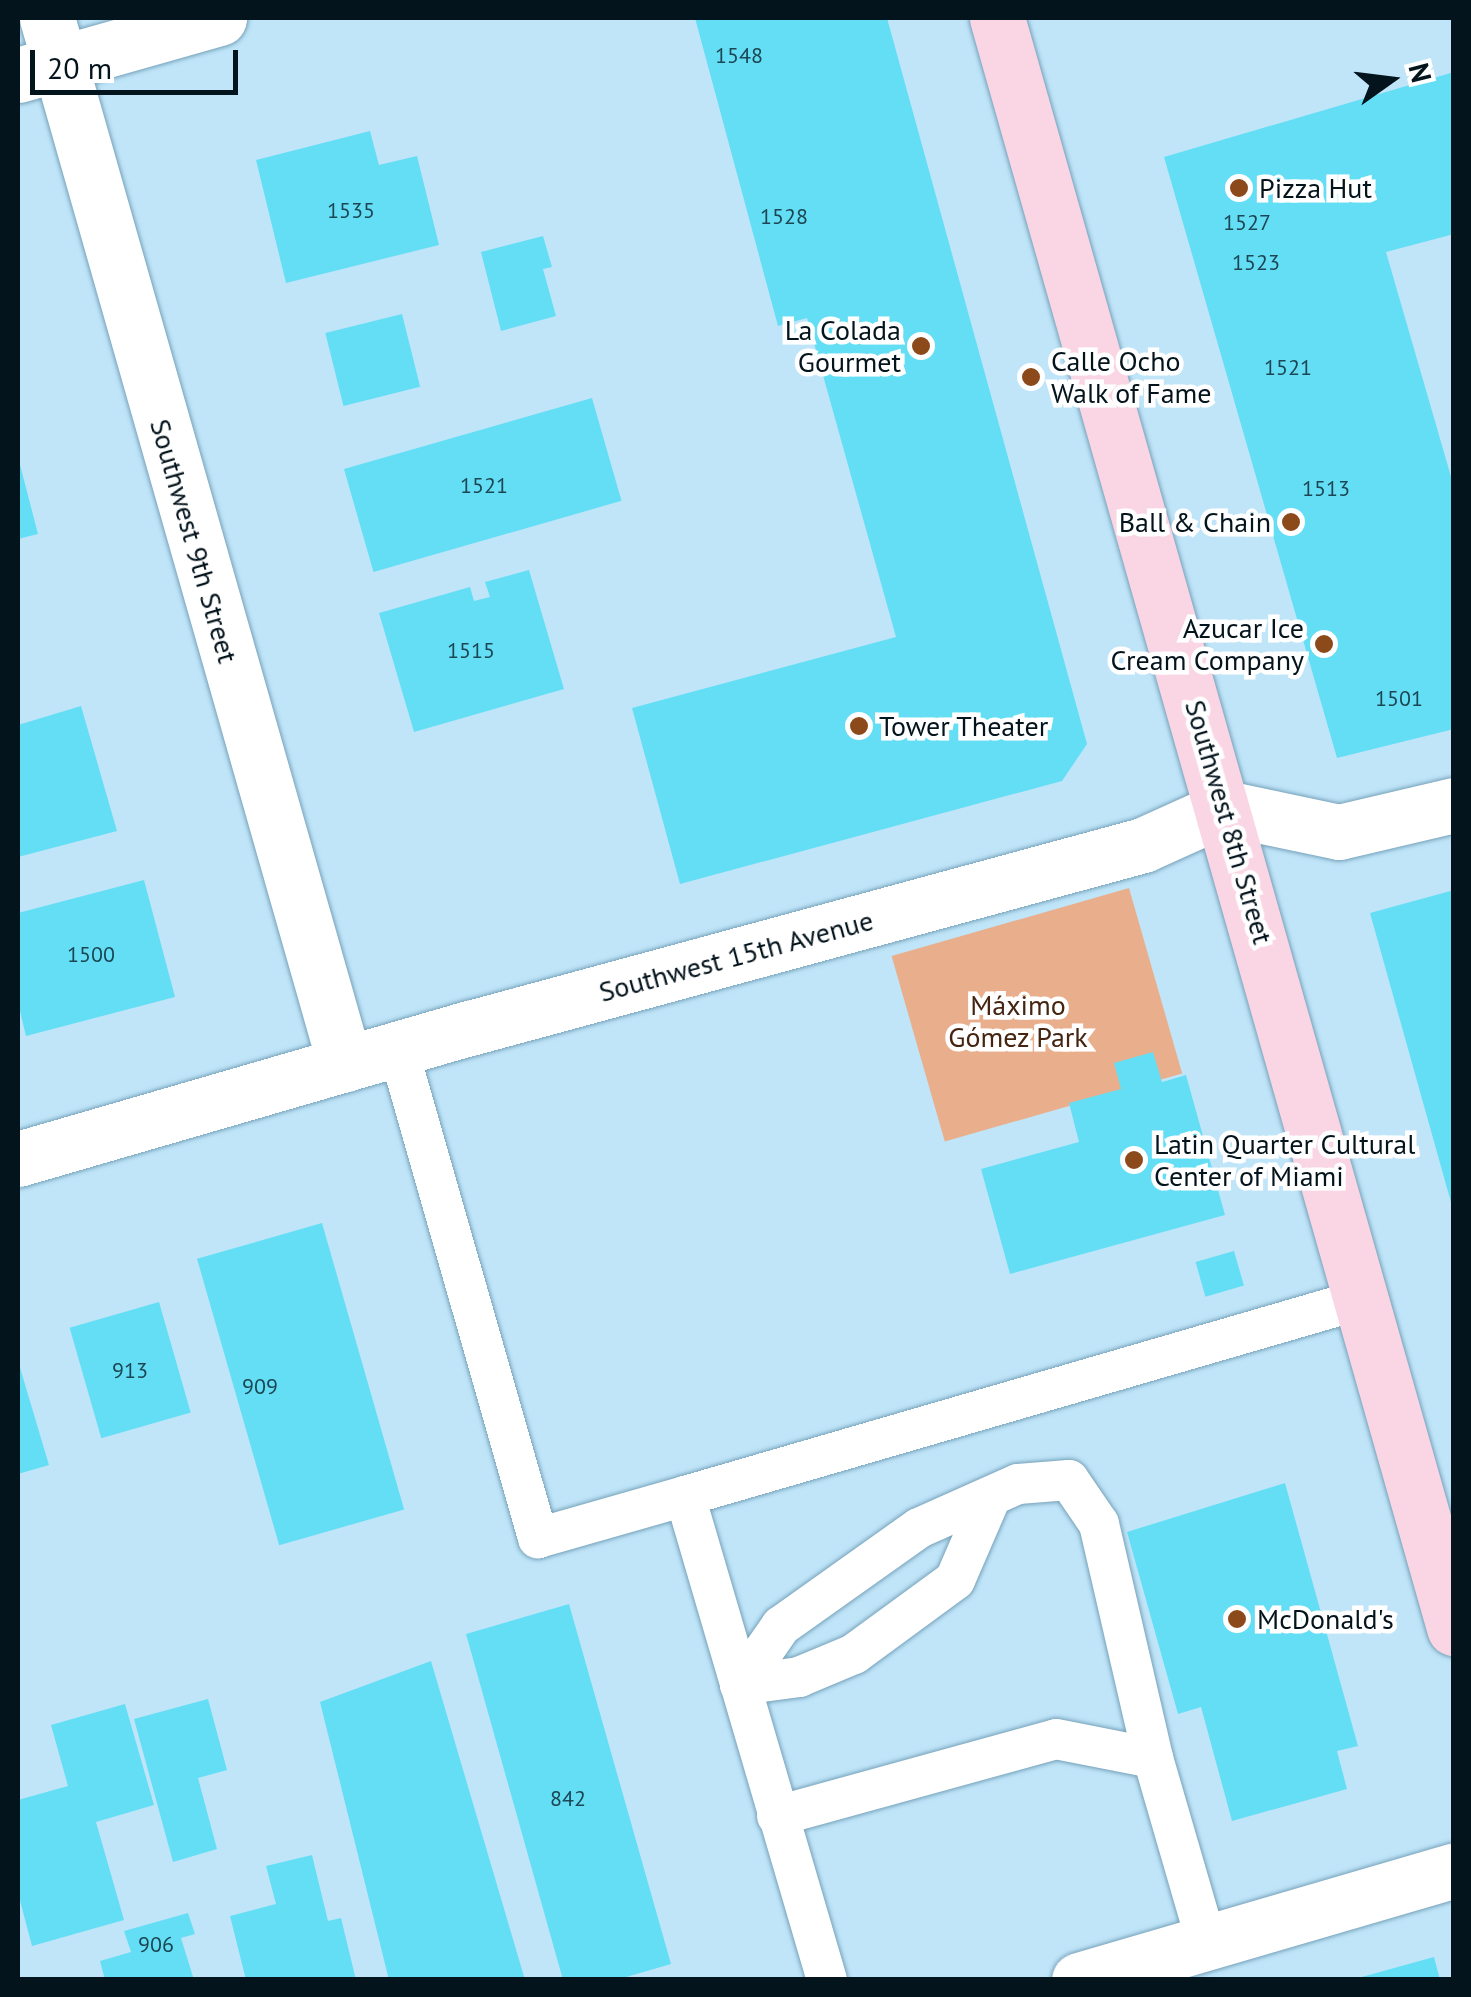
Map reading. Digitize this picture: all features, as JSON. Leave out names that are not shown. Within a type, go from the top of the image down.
[{"type":"main road","name":"Southwest 8th Street","points":[[996,18],[1224,808],[1454,1628]]},
{"type":"street","points":[[41,52],[219,18]]},
{"type":"street","name":"Southwest 9th Street","points":[[41,52],[345,1064]]},
{"type":"street","points":[[1224,808],[1339,832],[1454,806]]},
{"type":"street","name":"Southwest 15th Avenue","points":[[18,1160],[398,1049],[1143,845],[1224,808]]},
{"type":"street","points":[[1080,1980],[1454,1870]]},
{"type":"lane","points":[[398,1049],[538,1538],[1362,1298]]},
{"type":"lane","points":[[740,1685],[781,1626],[823,1591],[919,1528],[1047,1476],[1069,1480],[1085,1495],[1099,1524],[1153,1758],[1206,1941]]},
{"type":"lane","points":[[684,1496],[827,1980]]},
{"type":"lane","points":[[740,1685],[800,1678],[854,1654],[955,1580],[990,1499]]},
{"type":"lane","points":[[777,1816],[1056,1739],[1153,1758]]},
{"type":"green space","name":"Máximo Gómez Park","points":[[1129,888],[1182,1074],[945,1142],[892,956]]},
{"type":"building","points":[[695,18],[887,18],[1087,744],[1062,781],[680,884],[632,708],[896,637],[807,318],[778,326]]},
{"type":"building","points":[[1454,72],[1454,234],[1386,252],[1454,487],[1454,729],[1337,758],[1164,157]]},
{"type":"building","points":[[370,131],[379,165],[417,156],[439,245],[286,283],[256,160]]},
{"type":"building","points":[[543,236],[552,267],[543,269],[556,316],[501,331],[481,252]]},
{"type":"building","points":[[402,314],[420,387],[343,406],[325,333]]},
{"type":"building","points":[[592,398],[621,501],[373,572],[344,469]]},
{"type":"building","points":[[18,457],[38,534],[18,539]]},
{"type":"building","points":[[529,570],[564,689],[414,732],[379,613],[470,587],[474,601],[490,597],[485,582]]},
{"type":"building","points":[[81,706],[117,831],[18,857],[18,725]]},
{"type":"building","points":[[144,880],[175,997],[26,1036],[18,1003],[18,913]]},
{"type":"building","points":[[1454,890],[1454,1206],[1452,1206],[1370,913]]},
{"type":"building","points":[[1153,1052],[1162,1082],[1186,1075],[1225,1215],[1010,1274],[981,1169],[1079,1142],[1069,1103],[1121,1089],[1114,1063]]},
{"type":"building","points":[[322,1223],[404,1509],[279,1545],[197,1259]]},
{"type":"building","points":[[1234,1251],[1244,1286],[1205,1297],[1196,1262]]},
{"type":"building","points":[[159,1302],[191,1413],[101,1438],[70,1328]]},
{"type":"building","points":[[18,1361],[49,1465],[18,1474]]},
{"type":"building","name":"McDonald's","points":[[1285,1483],[1358,1746],[1337,1751],[1347,1789],[1232,1821],[1201,1707],[1178,1714],[1127,1532]]},
{"type":"building","points":[[569,1604],[671,1964],[616,1980],[563,1980],[466,1634]]},
{"type":"building","points":[[431,1661],[525,1980],[389,1980],[320,1702]]},
{"type":"building","points":[[208,1699],[227,1770],[198,1778],[217,1849],[173,1862],[134,1719]]},
{"type":"building","points":[[125,1704],[154,1805],[96,1822],[124,1920],[32,1946],[18,1893],[18,1800],[68,1786],[51,1725]]},
{"type":"building","points":[[312,1855],[328,1921],[341,1918],[356,1980],[246,1980],[230,1916],[276,1904],[266,1866]]},
{"type":"building","points":[[188,1913],[195,1934],[181,1938],[194,1980],[105,1980],[100,1961],[131,1952],[124,1931]]},
{"type":"building","points":[[1434,1957],[1440,1980],[1358,1980],[1358,1978]]},
{"type":"place","name":"Pizza Hut","points":[[1239,188]]},
{"type":"place","name":"La Colada Gourmet","points":[[921,346]]},
{"type":"place","name":"Calle Ocho Walk of Fame","points":[[1031,377]]},
{"type":"place","name":"Ball & Chain","points":[[1291,522]]},
{"type":"place","name":"Azucar Ice Cream Company","points":[[1324,644]]},
{"type":"place","name":"Tower Theater","points":[[859,726]]},
{"type":"place","name":"Latin Quarter Cultural Center of Miami","points":[[1134,1160]]},
{"type":"place","name":"McDonald's","points":[[1237,1619]]}]
